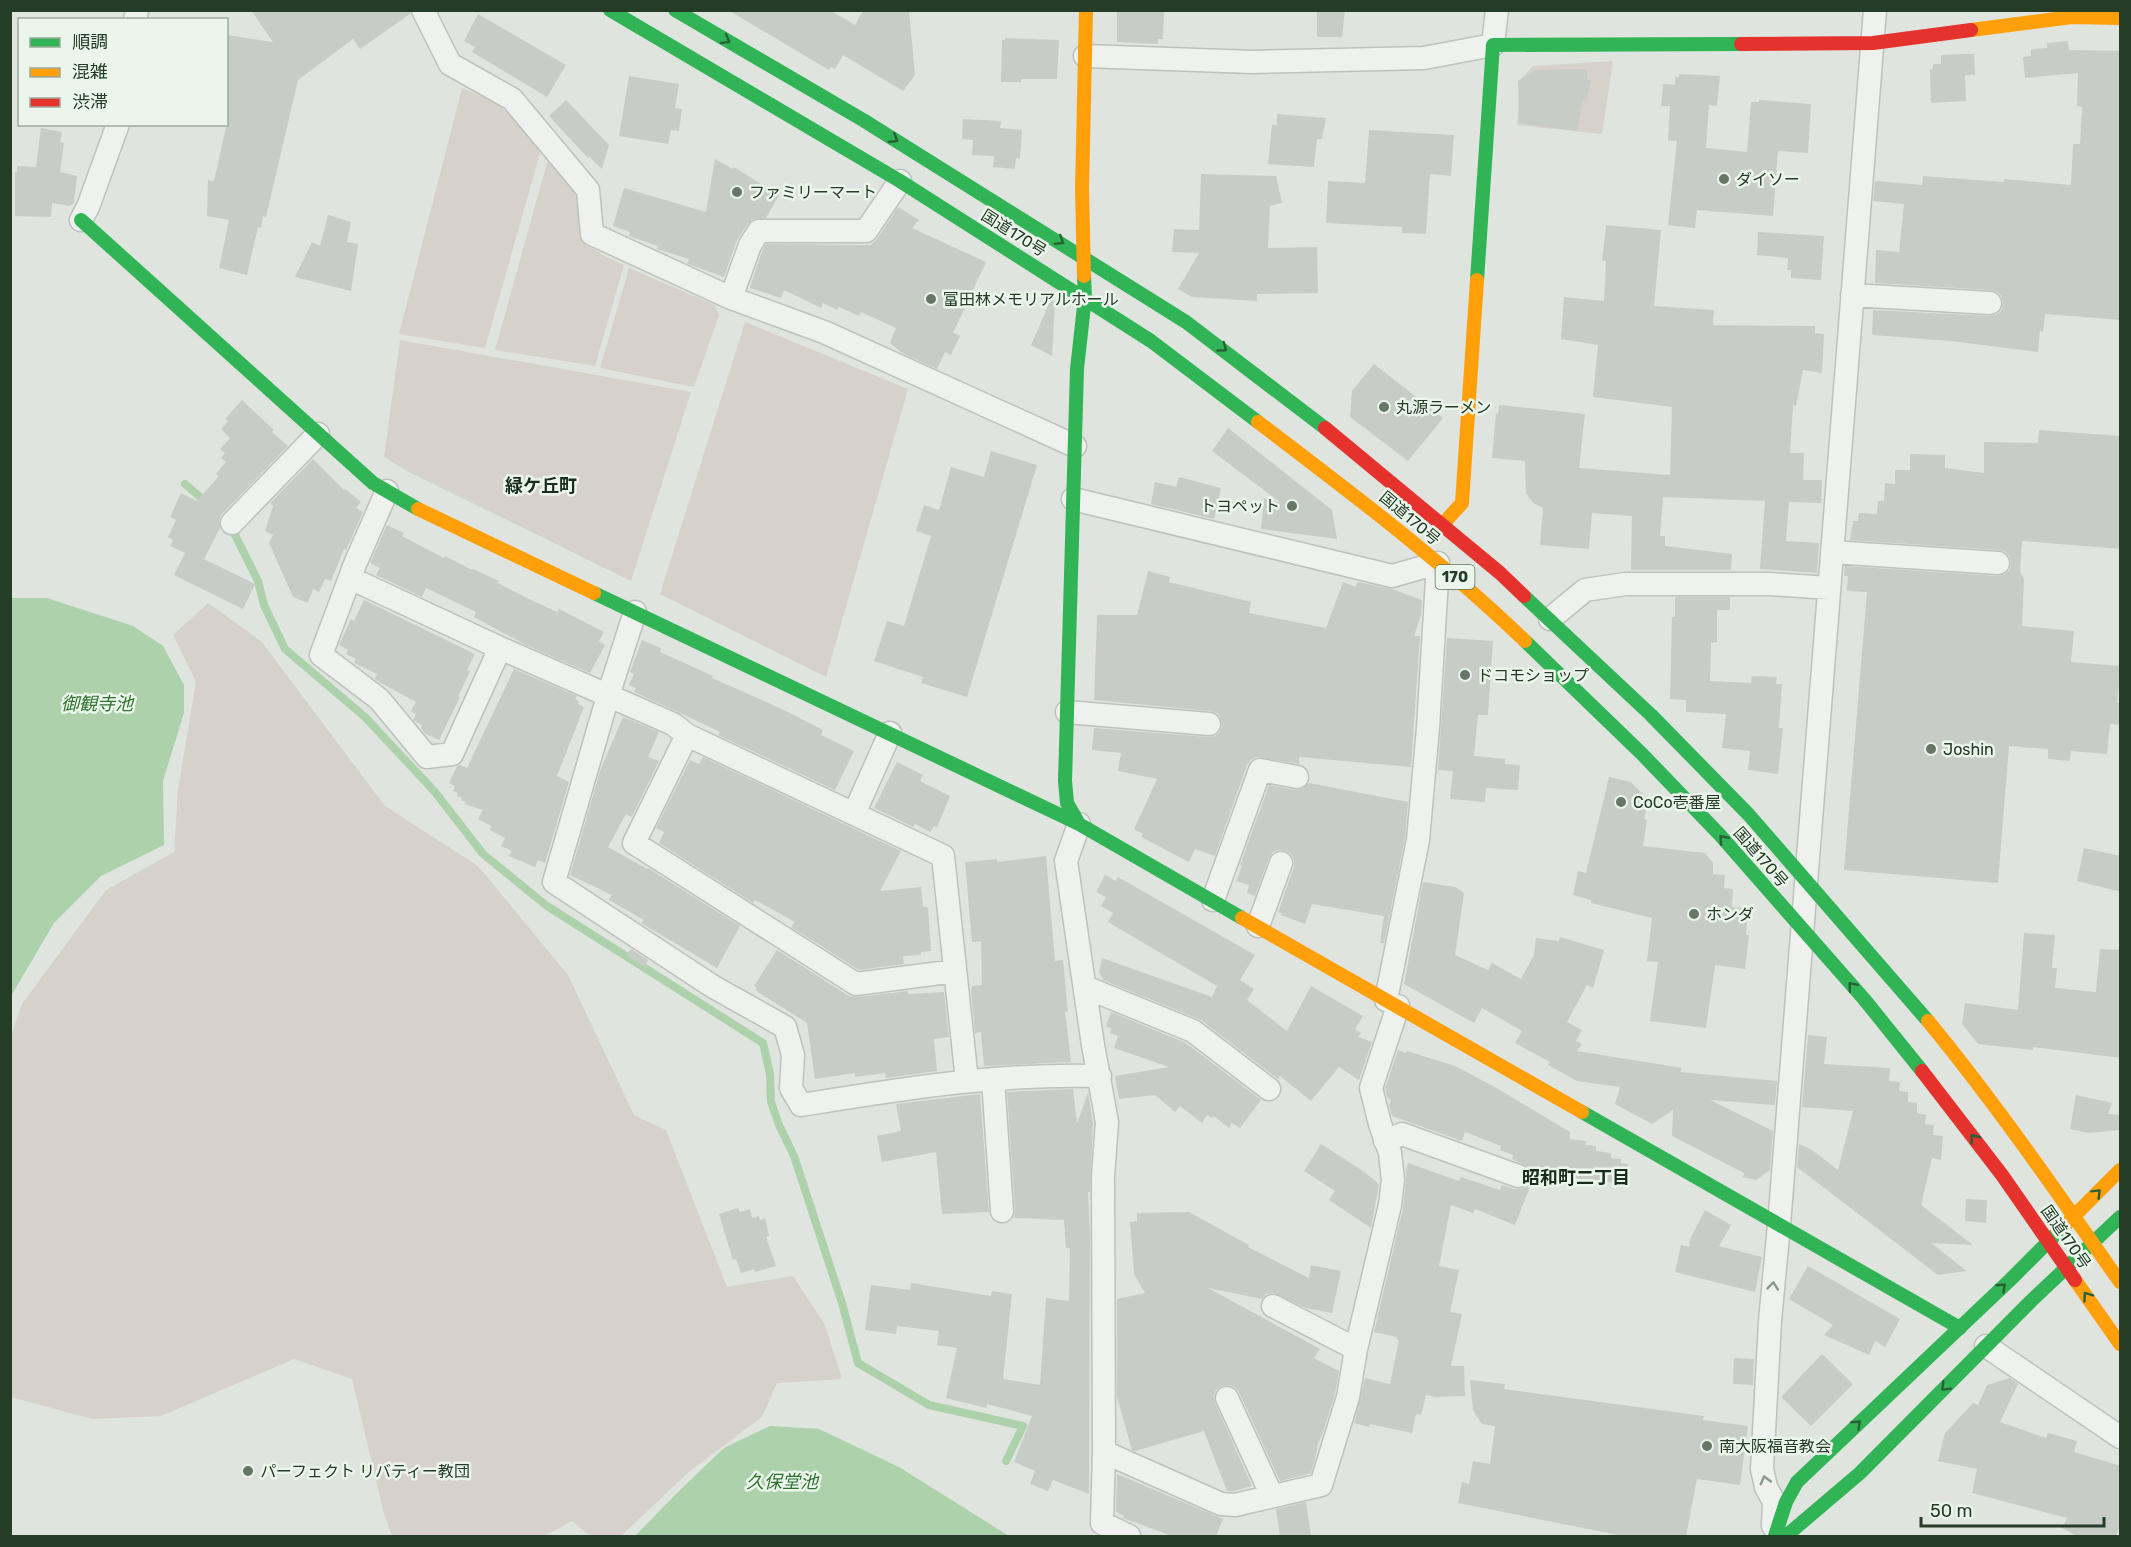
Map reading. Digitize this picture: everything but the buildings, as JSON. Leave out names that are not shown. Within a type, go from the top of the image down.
[{"type":"main road","name":"国道170号","points":[[610,10],[900,181],[1151,341],[1380,514],[1482,600],[1642,754],[1720,836],[1864,999],[1926,1076],[2049,1241],[2121,1344]]},
{"type":"main road","name":"国道170号","points":[[675,10],[863,120],[1084,256],[1186,322],[1301,408],[1500,573],[1651,715],[1749,814],[1899,986],[1954,1054],[2121,1282]]},
{"type":"main road","points":[[1079,824],[1067,803],[1065,781],[1077,369],[1085,297],[1082,189],[1086,10]]},
{"type":"main road","points":[[1442,525],[1462,502],[1493,45],[1873,43],[2072,17],[2121,18]]},
{"type":"main road","points":[[81,220],[373,483],[410,505],[1079,824],[1960,1328]]},
{"type":"main road","points":[[1774,1536],[1786,1502],[1797,1482],[1960,1328],[2121,1170]]},
{"type":"main road","points":[[1786,1536],[1860,1473],[1986,1346],[2121,1217]]},
{"type":"street","points":[[423,10],[450,64],[512,99],[588,190],[592,234],[731,298],[824,332],[1075,446]]},
{"type":"street","points":[[1085,56],[1253,62],[1424,58],[1493,45],[1497,10]]},
{"type":"street","points":[[1774,1536],[1774,1502],[1766,1488],[1762,1469],[1770,1321],[1875,10]]},
{"type":"street","points":[[81,220],[88,207],[117,126]]},
{"type":"street","points":[[731,298],[750,245],[759,231],[866,231],[900,181]]},
{"type":"street","points":[[1852,295],[1990,303]]},
{"type":"street","points":[[232,523],[318,434]]},
{"type":"street","points":[[387,491],[350,578],[321,655],[379,699],[426,757],[452,754],[500,648]]},
{"type":"street","points":[[1073,500],[1392,576],[1438,563],[1428,728],[1418,840],[1392,1003],[1371,1088],[1390,1153],[1393,1180],[1390,1205],[1356,1349],[1348,1397],[1321,1485],[1235,1505],[1221,1504],[1104,1452]]},
{"type":"street","points":[[1832,552],[1998,563]]},
{"type":"street","points":[[350,578],[500,648],[673,724],[687,735],[943,856],[967,1081]]},
{"type":"street","points":[[1550,619],[1585,590],[1625,584],[1770,584],[1829,588]]},
{"type":"street","points":[[635,612],[554,882],[711,986],[785,1028],[793,1055],[791,1088],[801,1105],[940,1083],[1059,1075],[1100,1076]]},
{"type":"street","points":[[1067,712],[1209,724]]},
{"type":"street","points":[[854,814],[890,733]]},
{"type":"street","points":[[687,735],[634,843],[856,984],[954,971]]},
{"type":"street","points":[[1213,900],[1260,770],[1297,777]]},
{"type":"street","points":[[1079,824],[1066,861],[1107,1122],[1103,1177],[1102,1523],[1129,1536]]},
{"type":"street","points":[[1258,926],[1281,863]]},
{"type":"street","points":[[1085,987],[1193,1031],[1269,1089]]},
{"type":"street","points":[[993,1079],[1002,1211]]},
{"type":"street","points":[[1385,1141],[1402,1134],[1518,1176]]},
{"type":"street","points":[[1273,1306],[1356,1349]]},
{"type":"street","points":[[1986,1346],[2121,1437]]},
{"type":"street","points":[[1227,1398],[1272,1496]]},
{"type":"shaded area","points":[[1613,61],[1602,134],[1517,125],[1521,79],[1533,66]]},
{"type":"shaded area","points":[[462,88],[495,102],[542,146],[485,348],[399,334]]},
{"type":"shaded area","points":[[550,152],[584,203],[582,242],[624,265],[595,366],[495,350]]},
{"type":"shaded area","points":[[629,268],[715,305],[719,315],[694,387],[600,368]]},
{"type":"shaded area","points":[[745,322],[908,389],[826,677],[660,594]]},
{"type":"shaded area","points":[[400,340],[691,392],[631,581],[407,471],[384,457]]},
{"type":"shaded area","points":[[208,603],[261,641],[385,806],[478,866],[568,975],[634,1115],[666,1130],[727,1287],[793,1276],[825,1325],[842,1379],[777,1383],[762,1417],[690,1471],[621,1536],[590,1536],[572,1521],[544,1536],[392,1536],[384,1514],[352,1379],[294,1359],[161,1416],[92,1419],[11,1397],[11,1036],[22,1004],[106,890],[174,852],[178,790],[196,682],[173,635]]},
{"type":"water","name":"御観寺池","points":[[11,598],[47,598],[133,626],[163,646],[184,685],[184,713],[163,781],[164,845],[101,876],[54,923],[11,996]]},
{"type":"water","name":"久保堂池","points":[[770,1426],[819,1429],[899,1467],[1009,1536],[635,1536],[724,1448]]},
{"type":"waterway","points":[[185,484],[206,502]]},
{"type":"waterway","points":[[230,525],[258,581],[264,605],[285,649],[365,717],[435,792],[483,854],[547,906],[763,1043],[770,1074],[771,1102],[794,1156],[842,1303],[858,1363],[929,1405],[1023,1426],[1006,1461]]},
{"type":"traffic: fast","points":[[610,10],[900,181],[1151,341],[1258,422]]},
{"type":"traffic: fast","points":[[675,10],[863,120],[1186,322],[1325,428]]},
{"type":"traffic: fast","points":[[1477,280],[1493,45],[1741,44]]},
{"type":"traffic: fast","points":[[81,220],[373,483],[418,509]]},
{"type":"traffic: fast","points":[[1079,824],[1067,803],[1065,781],[1077,369],[1085,297],[1084,276]]},
{"type":"traffic: fast","points":[[594,593],[1079,824],[1242,918]]},
{"type":"traffic: fast","points":[[1524,596],[1651,715],[1749,815],[1928,1021]]},
{"type":"traffic: fast","points":[[1525,641],[1642,754],[1720,835],[1864,999],[1922,1071]]},
{"type":"traffic: fast","points":[[1582,1112],[1960,1328]]},
{"type":"traffic: fast","points":[[1786,1536],[1860,1473],[2031,1301],[2120,1217]]},
{"type":"traffic: fast","points":[[1775,1536],[1786,1502],[1797,1482],[2063,1227]]},
{"type":"traffic: slow","points":[[1084,276],[1082,189],[1086,10]]},
{"type":"traffic: slow","points":[[1971,30],[2072,17],[2120,18]]},
{"type":"traffic: slow","points":[[1442,525],[1462,503],[1477,280]]},
{"type":"traffic: slow","points":[[1258,422],[1428,555],[1525,641]]},
{"type":"traffic: slow","points":[[418,509],[594,593]]},
{"type":"traffic: slow","points":[[1242,918],[1582,1112]]},
{"type":"traffic: slow","points":[[1928,1021],[2003,1117],[2120,1282]]},
{"type":"traffic: slow","points":[[2063,1227],[2120,1170]]},
{"type":"traffic: slow","points":[[2075,1280],[2120,1344]]},
{"type":"traffic: jam","points":[[1741,44],[1873,43],[1971,30]]},
{"type":"traffic: jam","points":[[1325,428],[1500,573],[1524,596]]},
{"type":"traffic: jam","points":[[1922,1071],[2002,1175],[2075,1280]]},
{"type":"place","name":"ダイソー","points":[[1724,179]]},
{"type":"place","name":"ファミリーマート","points":[[737,192]]},
{"type":"place","name":"富田林メモリアルホール","points":[[931,299]]},
{"type":"place","name":"丸源ラーメン","points":[[1384,407]]},
{"type":"place","name":"トヨペット","points":[[1292,506]]},
{"type":"place","name":"ドコモショップ","points":[[1465,675]]},
{"type":"place","name":"Joshin","points":[[1931,749]]},
{"type":"place","name":"CoCo壱番屋","points":[[1621,802]]},
{"type":"place","name":"ホンダ","points":[[1694,914]]},
{"type":"place","name":"南大阪福音教会","points":[[1707,1446]]},
{"type":"place","name":"パーフェクト リバティー教団","points":[[248,1471]]},
{"type":"district","name":"緑ケ丘町","points":[[541,486]]},
{"type":"district","name":"昭和町二丁目","points":[[1576,1178]]}]
